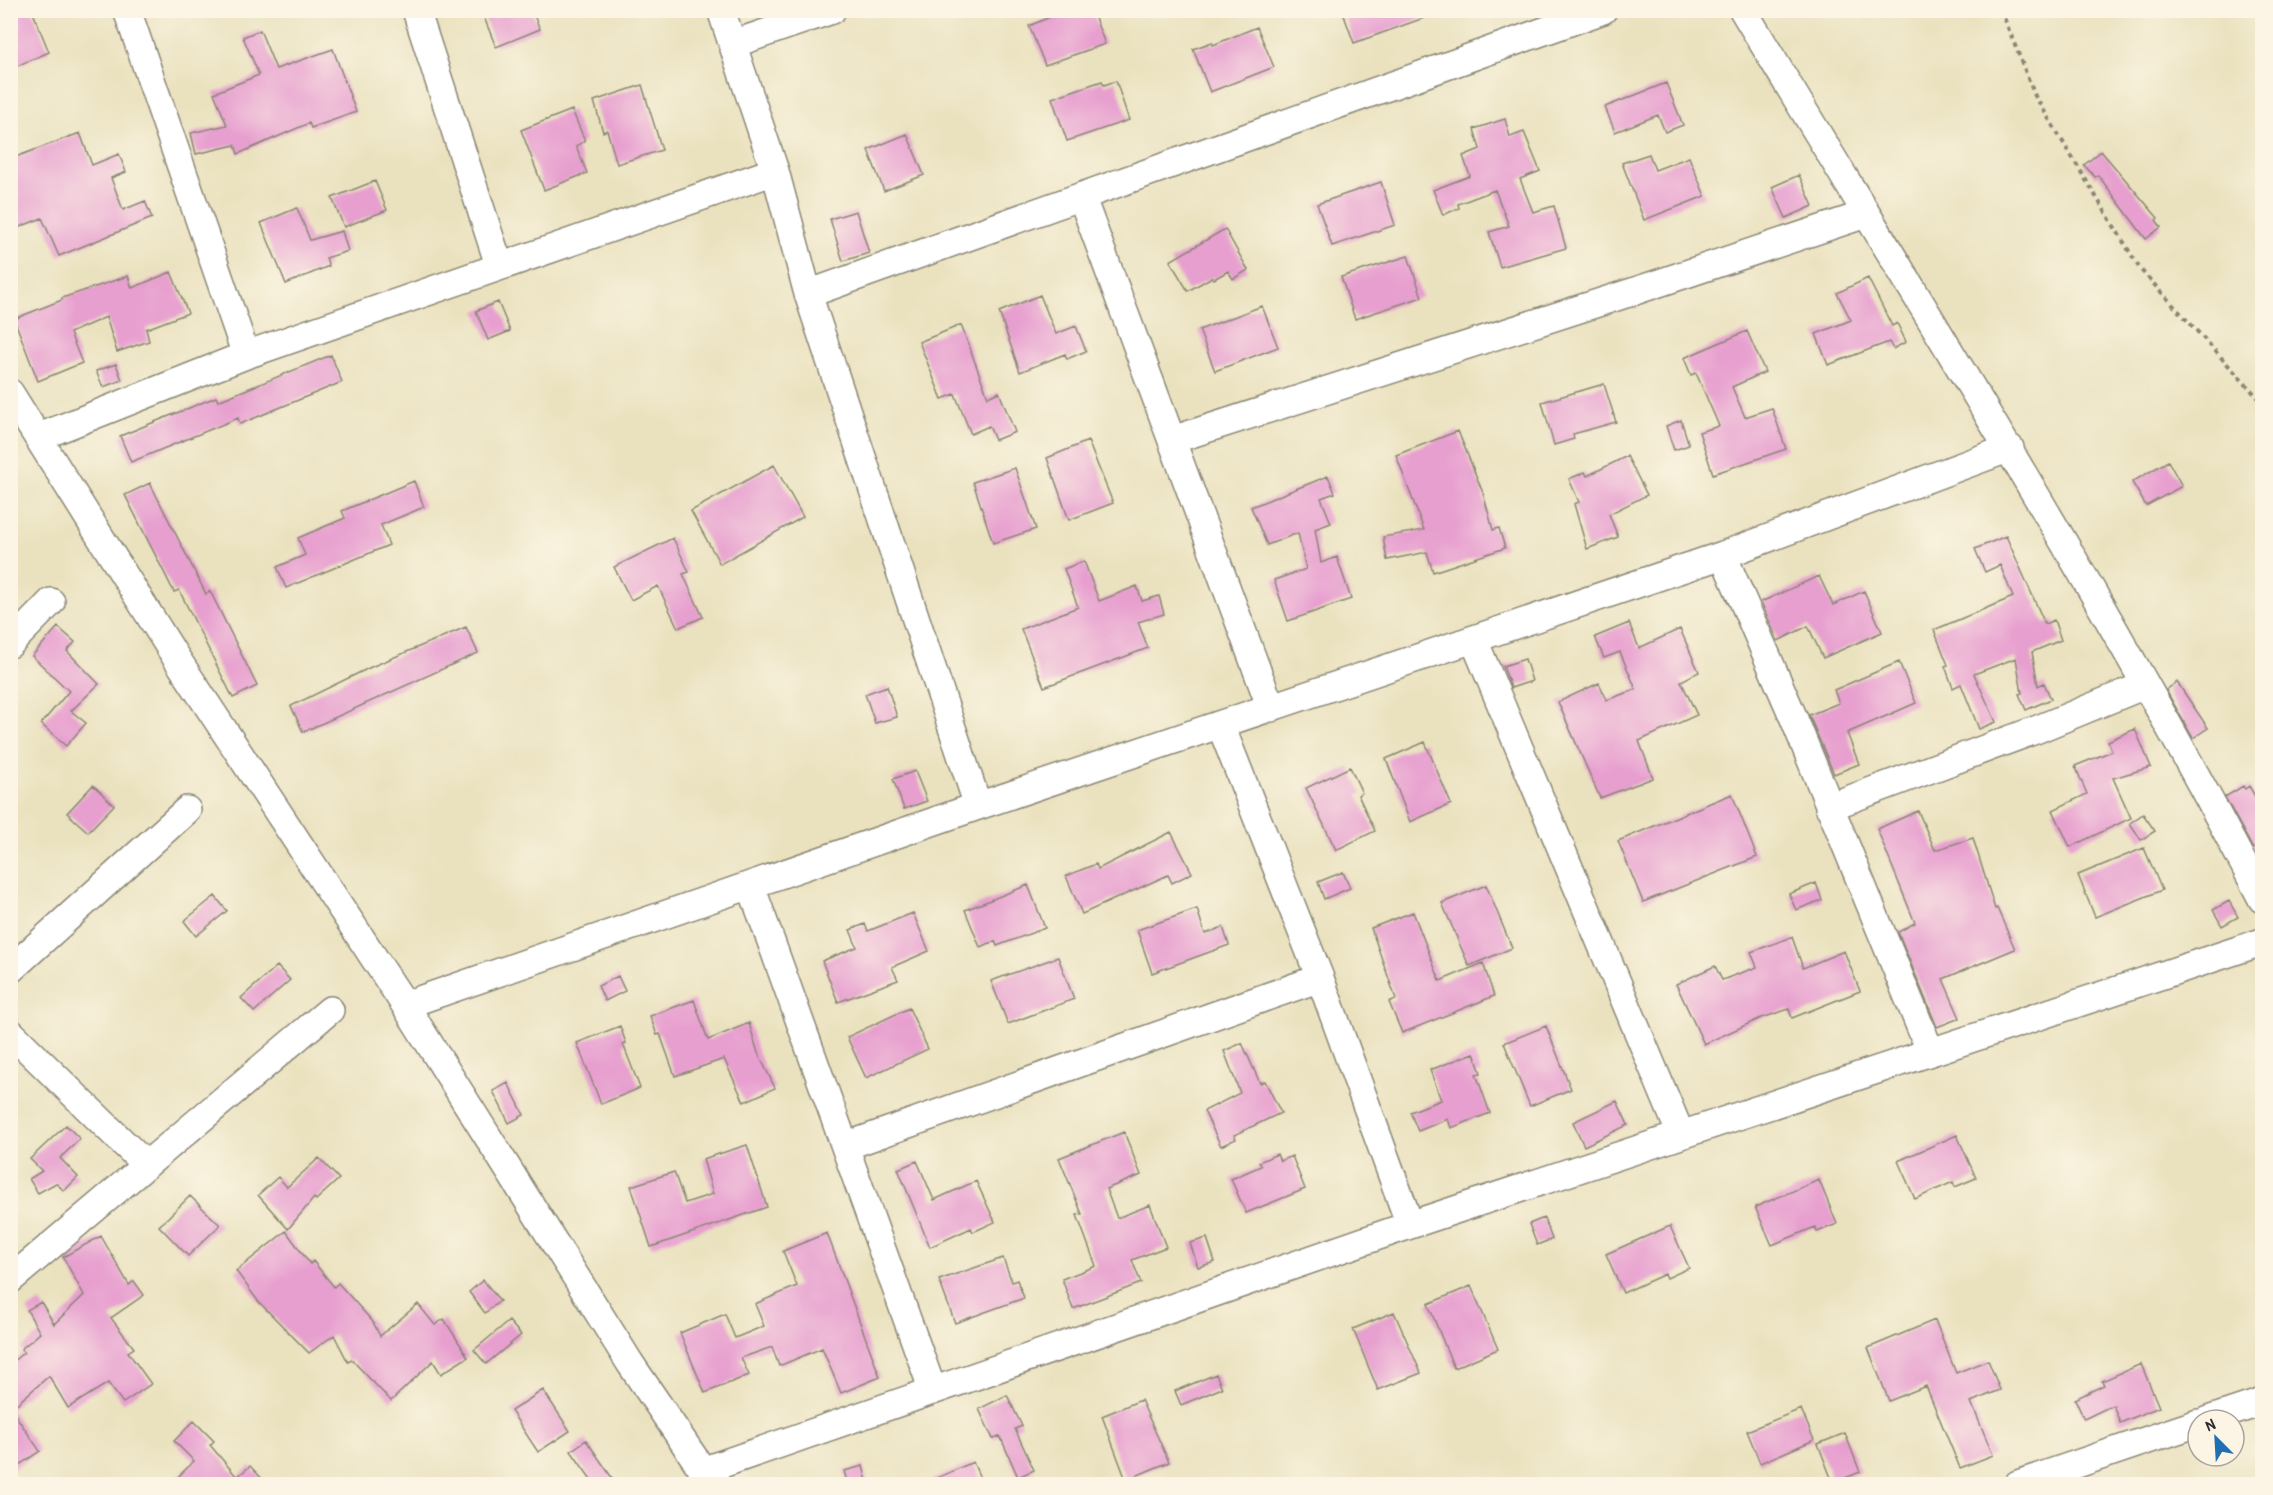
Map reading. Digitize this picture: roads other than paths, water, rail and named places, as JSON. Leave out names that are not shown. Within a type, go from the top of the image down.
[{"type":"street","points":[[127,10],[246,355]]},
{"type":"street","points":[[416,10],[499,265]]},
{"type":"street","points":[[721,10],[776,171],[808,294],[978,806]]},
{"type":"street","points":[[732,44],[832,10]]},
{"type":"street","points":[[808,294],[1603,10]]},
{"type":"street","points":[[1743,10],[1944,346],[2010,448],[2262,899]]},
{"type":"street","points":[[39,437],[246,355],[499,265],[776,171]]},
{"type":"street","points":[[1082,198],[1271,708]]},
{"type":"street","points":[[1172,440],[1866,214]]},
{"type":"street","points":[[10,393],[175,656],[405,1005],[630,1363],[707,1478],[933,1391],[1410,1225],[2262,942]]},
{"type":"street","points":[[405,1005],[978,806],[1723,555],[2010,448]]},
{"type":"street","points":[[1723,555],[1930,1051]]},
{"type":"street","points":[[10,644],[51,602]]},
{"type":"street","points":[[1474,640],[1681,1135]]},
{"type":"street","points":[[1829,807],[2145,686]]},
{"type":"street","points":[[1221,726],[1320,978],[1410,1225]]},
{"type":"street","points":[[10,970],[187,810]]},
{"type":"street","points":[[751,886],[933,1391]]},
{"type":"street","points":[[846,1146],[1320,978]]},
{"type":"street","points":[[10,1280],[330,1010]]},
{"type":"street","points":[[10,1032],[146,1165]]},
{"type":"street","points":[[2244,1408],[2262,1402]]},
{"type":"street","points":[[2018,1485],[2186,1428]]}]
